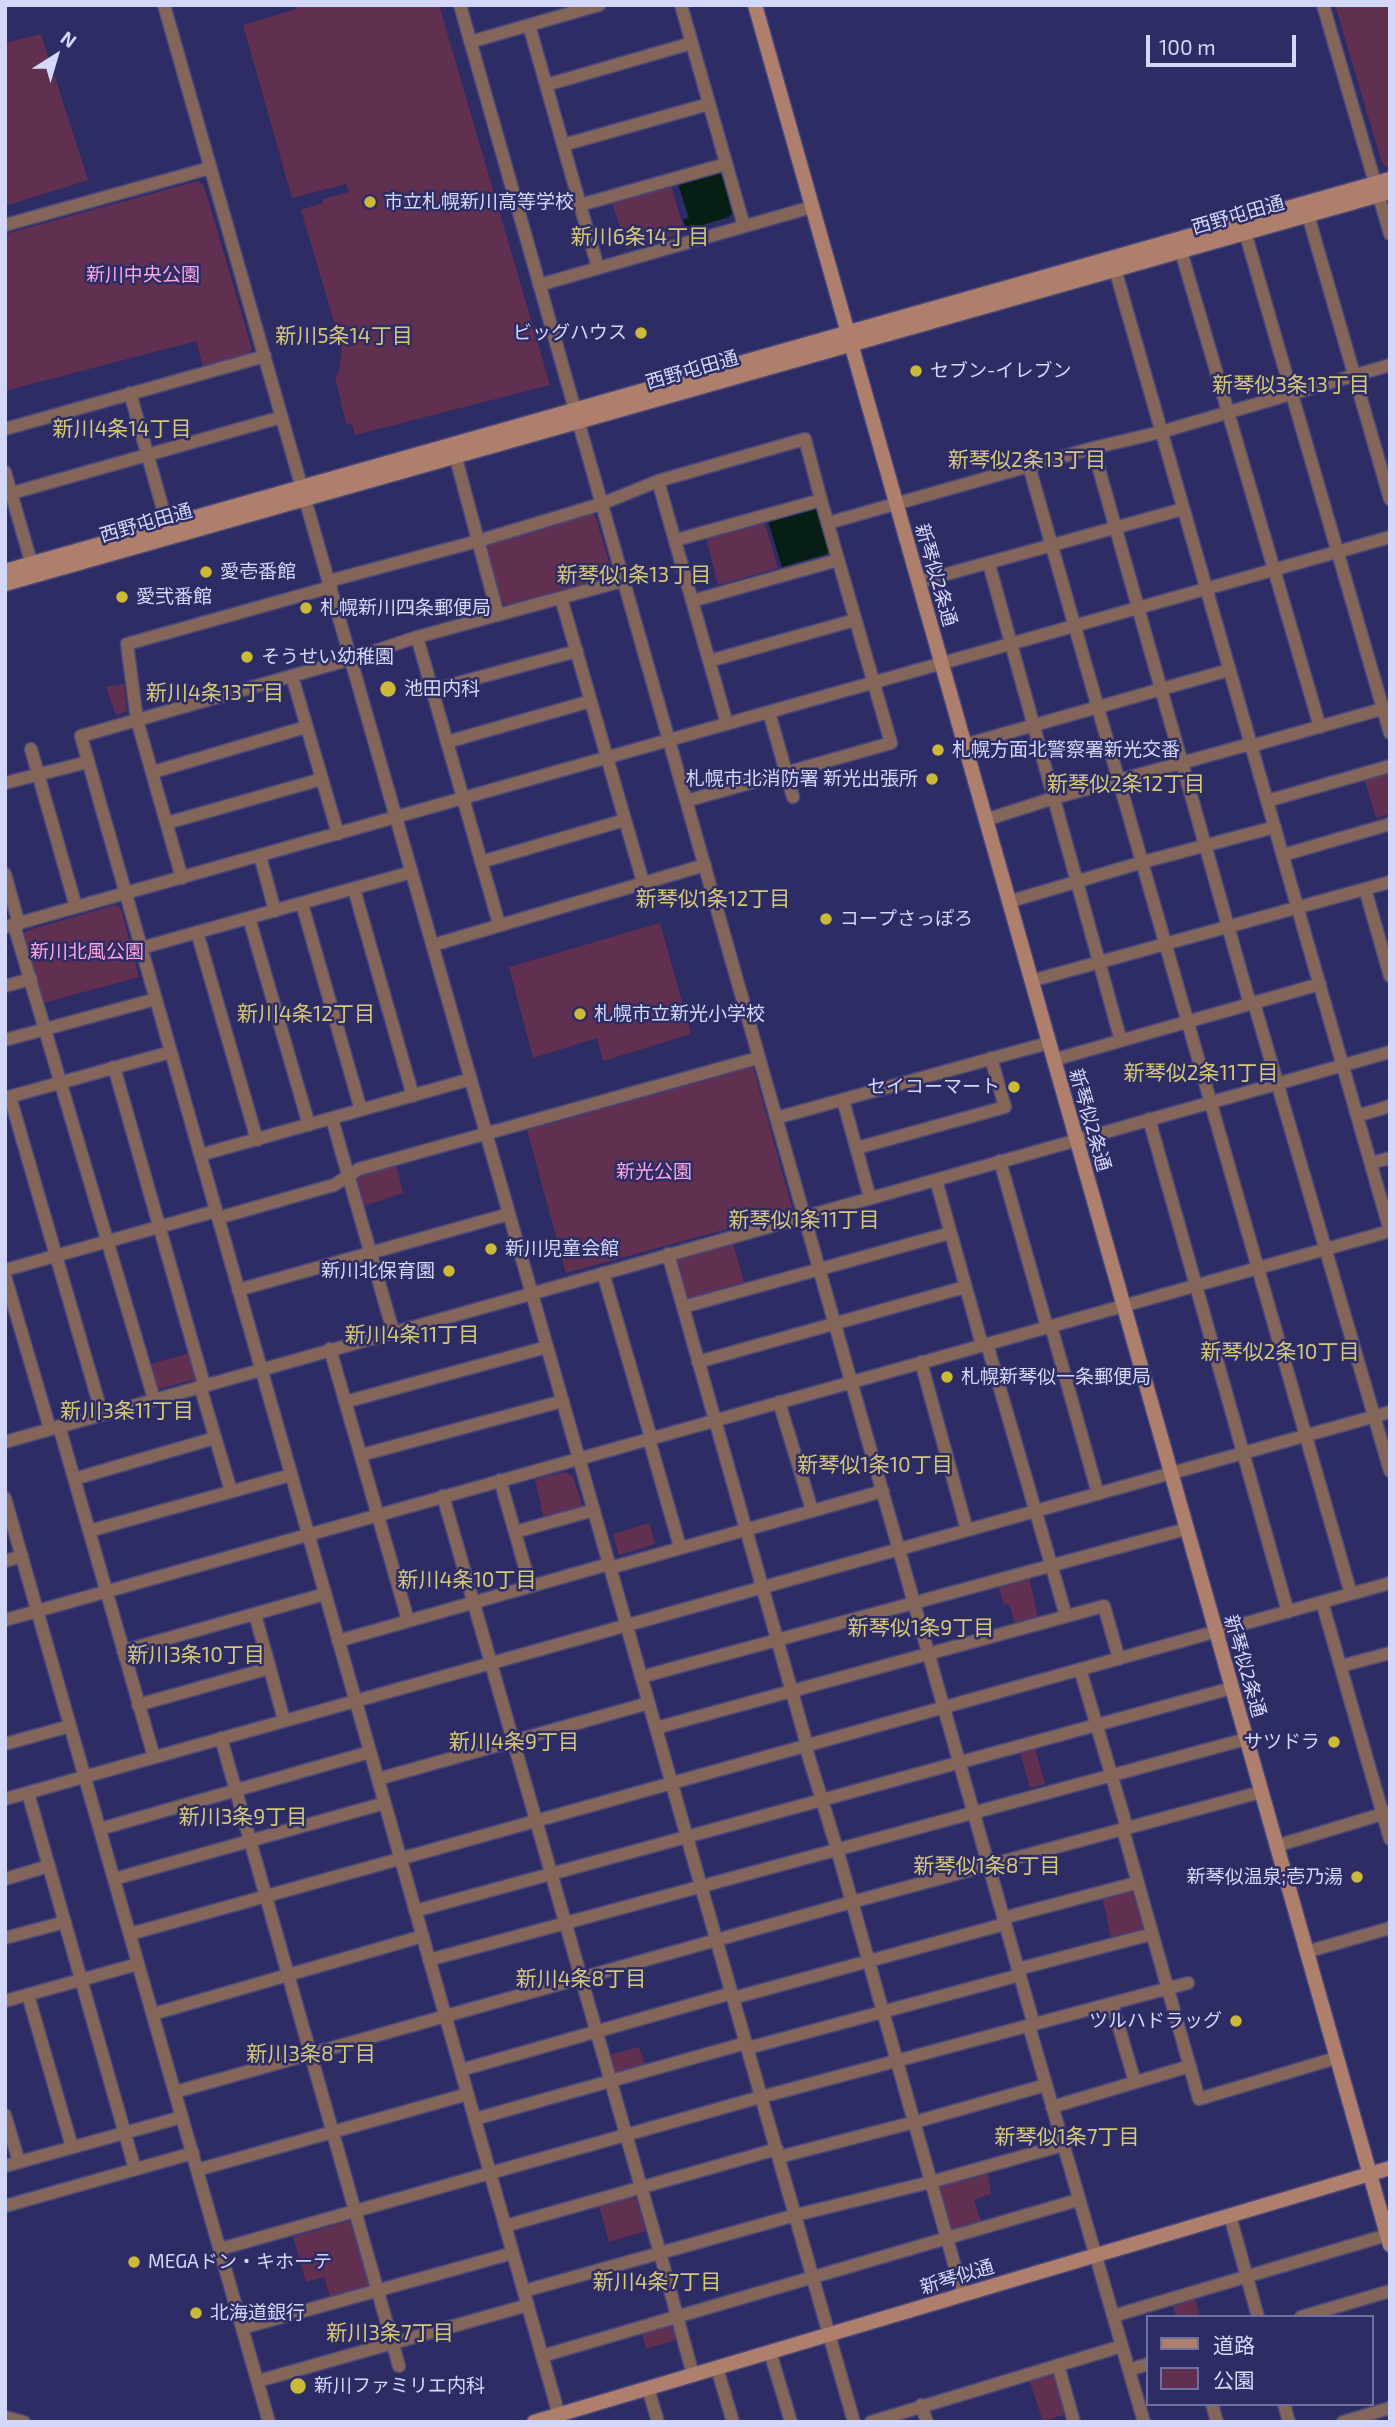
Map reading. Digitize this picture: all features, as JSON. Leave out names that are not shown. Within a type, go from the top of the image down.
[{"type":"street","points":[[164,5],[854,2422]]},
{"type":"street","points":[[460,5],[1019,1972],[1046,2085],[1078,2200],[1144,2422]]},
{"type":"street","points":[[470,42],[599,5]]},
{"type":"street","points":[[681,5],[744,226]]},
{"type":"street","name":"新琴似2条通","points":[[755,5],[1388,2240]]},
{"type":"street","points":[[1323,5],[1383,187],[1390,233]]},
{"type":"street","points":[[529,25],[598,268]]},
{"type":"street","points":[[546,85],[692,43]]},
{"type":"street","points":[[563,145],[709,104]]},
{"type":"street","points":[[580,205],[726,164]]},
{"type":"street","points":[[5,225],[210,168]]},
{"type":"street","name":"西野屯田通","points":[[849,339],[1181,251],[1243,227],[1308,215],[1383,187]]},
{"type":"street","name":"西野屯田通","points":[[5,584],[33,570],[169,530],[1383,187]]},
{"type":"street","points":[[539,285],[812,207]]},
{"type":"street","points":[[1308,215],[1390,499]]},
{"type":"street","points":[[1243,227],[1386,708],[1390,733]]},
{"type":"street","points":[[1181,251],[1320,727]]},
{"type":"street","points":[[5,1620],[1390,1231],[1115,269]]},
{"type":"street","points":[[5,429],[265,356]]},
{"type":"street","points":[[828,523],[1093,448],[1161,432],[1390,365]]},
{"type":"street","points":[[130,393],[169,530]]},
{"type":"street","points":[[8,495],[282,417]]},
{"type":"street","points":[[182,877],[137,720],[127,644],[601,504],[658,481],[806,439],[891,743],[686,801]]},
{"type":"street","points":[[1093,448],[1228,926],[1327,1249],[1390,1471]]},
{"type":"street","points":[[453,450],[498,615]]},
{"type":"street","points":[[1029,466],[1351,1594]]},
{"type":"street","points":[[5,472],[8,495],[33,570]]},
{"type":"street","points":[[658,481],[727,724]]},
{"type":"street","points":[[676,540],[821,500]]},
{"type":"street","points":[[918,582],[1183,509]]},
{"type":"street","points":[[13,925],[1390,537]]},
{"type":"street","points":[[692,601],[838,560]]},
{"type":"street","points":[[989,564],[1121,1041]]},
{"type":"street","name":"西野屯田通","points":[[5,571],[33,570]]},
{"type":"street","points":[[559,2414],[81,736],[351,659],[417,637],[622,581]]},
{"type":"street","points":[[561,598],[643,883]]},
{"type":"street","points":[[709,661],[855,620]]},
{"type":"street","points":[[417,637],[499,924]]},
{"type":"street","points":[[432,690],[577,651]]},
{"type":"street","points":[[964,745],[1229,670]]},
{"type":"street","points":[[292,676],[338,834]]},
{"type":"street","points":[[447,742],[591,701]]},
{"type":"street","points":[[985,820],[1182,762],[1251,746],[1386,708]]},
{"type":"street","points":[[769,712],[793,797]]},
{"type":"street","points":[[153,772],[306,727]]},
{"type":"street","points":[[31,749],[76,907]]},
{"type":"street","points":[[5,783],[88,762]]},
{"type":"street","points":[[1267,801],[1390,766]]},
{"type":"street","points":[[167,824],[322,779]]},
{"type":"street","points":[[481,862],[625,820]]},
{"type":"street","points":[[1283,855],[1390,824]]},
{"type":"street","points":[[1008,902],[1275,827]]},
{"type":"street","points":[[260,856],[275,911]]},
{"type":"street","points":[[433,944],[705,865]]},
{"type":"street","points":[[141,948],[412,872]]},
{"type":"street","points":[[5,874],[13,925],[62,1082],[153,1399]]},
{"type":"street","points":[[1031,982],[1390,882]]},
{"type":"street","points":[[354,889],[413,1096]]},
{"type":"street","points":[[1365,889],[1390,976]]},
{"type":"street","points":[[302,904],[361,1110]]},
{"type":"street","points":[[249,918],[309,1125]]},
{"type":"street","points":[[197,933],[257,1140]]},
{"type":"street","points":[[5,986],[31,979]]},
{"type":"street","points":[[1053,1060],[1320,984]]},
{"type":"street","points":[[5,1040],[156,999]]},
{"type":"street","points":[[776,1118],[1048,1043]]},
{"type":"street","points":[[102,1414],[8,1097],[171,1052]]},
{"type":"street","points":[[5,1441],[1390,1052]]},
{"type":"street","points":[[5,1270],[160,1227],[334,1185],[359,1169],[758,1058]]},
{"type":"street","points":[[857,1148],[1005,1107],[991,1058]]},
{"type":"street","points":[[114,1066],[231,1491]]},
{"type":"street","points":[[200,1155],[471,1079]]},
{"type":"street","points":[[843,1100],[870,1198]]},
{"type":"street","points":[[1357,1116],[1390,1106]]},
{"type":"street","points":[[332,1119],[393,1331]]},
{"type":"street","points":[[1150,1119],[1288,1612]]},
{"type":"street","points":[[1371,1163],[1390,1158]]},
{"type":"street","points":[[1000,1161],[1098,1494]]},
{"type":"street","points":[[936,1180],[965,1287],[985,1344],[1066,1616]]},
{"type":"street","points":[[238,1290],[509,1214]]},
{"type":"street","points":[[683,1307],[950,1234]]},
{"type":"street","points":[[668,1254],[963,2295]]},
{"type":"street","points":[[604,1273],[680,1547]]},
{"type":"street","points":[[5,1276],[74,1479],[154,1757]]},
{"type":"street","points":[[698,1362],[965,1287]]},
{"type":"street","points":[[345,1402],[547,1347]]},
{"type":"street","points":[[330,1349],[408,1620]]},
{"type":"street","points":[[921,1362],[967,1530]]},
{"type":"street","points":[[360,1455],[563,1401]]},
{"type":"street","points":[[779,1402],[812,1510]]},
{"type":"street","points":[[5,1799],[1390,1412]]},
{"type":"street","points":[[74,1479],[215,1438]]},
{"type":"street","points":[[89,1531],[291,1475]]},
{"type":"street","points":[[500,1480],[530,1585]]},
{"type":"street","points":[[338,1641],[530,1585],[610,1566],[883,1491]]},
{"type":"street","points":[[443,1496],[693,2375]]},
{"type":"street","points":[[5,1499],[269,2422]]},
{"type":"street","points":[[515,1532],[594,1510]]},
{"type":"street","points":[[641,1677],[1186,1529]]},
{"type":"street","points":[[5,1561],[22,1556]]},
{"type":"street","points":[[130,1934],[1390,1583]]},
{"type":"street","points":[[123,1651],[325,1594]]},
{"type":"street","points":[[1322,1602],[1386,1812],[1390,1839]]},
{"type":"street","points":[[656,1728],[1104,1606],[1119,1659]]},
{"type":"street","points":[[255,1614],[284,1720]]},
{"type":"street","points":[[1341,1666],[1390,1653]]},
{"type":"street","points":[[138,1705],[270,1668]]},
{"type":"street","points":[[1080,1669],[1112,1775],[1136,1883],[1199,2099],[1336,2058]]},
{"type":"street","points":[[415,1911],[1232,1688]]},
{"type":"street","points":[[378,1779],[649,1703]]},
{"type":"street","points":[[5,1744],[70,1726]]},
{"type":"street","points":[[221,1738],[400,2366]]},
{"type":"street","points":[[429,1960],[1246,1739]]},
{"type":"street","points":[[100,1829],[370,1752]]},
{"type":"street","points":[[175,2092],[852,1902],[1261,1791]]},
{"type":"street","points":[[28,1793],[135,2169]]},
{"type":"street","points":[[114,1879],[385,1803]]},
{"type":"street","points":[[1276,1846],[1386,1812]]},
{"type":"street","points":[[5,1879],[49,1866]]},
{"type":"street","points":[[461,2070],[1136,1883]]},
{"type":"street","points":[[5,1938],[65,1922]]},
{"type":"street","points":[[1306,1952],[1390,1928]]},
{"type":"street","points":[[475,2119],[610,2081],[884,2011],[1152,1934]]},
{"type":"street","points":[[153,2014],[423,1936]]},
{"type":"street","points":[[5,2001],[138,1964]]},
{"type":"street","points":[[220,2249],[761,2097],[1188,1983]]},
{"type":"street","points":[[28,1995],[72,2147]]},
{"type":"street","points":[[1112,2004],[1135,2082]]},
{"type":"street","points":[[1052,2107],[1190,2066]]},
{"type":"street","points":[[505,2226],[640,2188],[915,2122],[1046,2085]]},
{"type":"street","points":[[197,2170],[468,2094]]},
{"type":"street","points":[[5,2115],[19,2162]]},
{"type":"street","points":[[5,2166],[182,2117]]},
{"type":"street","points":[[524,2291],[796,2215],[1063,2146]]},
{"type":"street","points":[[5,2206],[192,2153]]},
{"type":"street","name":"新琴似通","points":[[534,2422],[1390,2168]]},
{"type":"street","points":[[542,2356],[1078,2200]]},
{"type":"street","points":[[1230,2216],[1257,2315]]},
{"type":"street","points":[[1113,2316],[1246,2276],[1388,2240]]},
{"type":"street","points":[[242,2328],[513,2253]]},
{"type":"street","points":[[1315,2315],[1342,2311],[1390,2291]]},
{"type":"street","points":[[258,2381],[528,2305]]},
{"type":"street","points":[[871,2422],[1122,2346]]},
{"type":"street","points":[[771,2352],[791,2422]]},
{"type":"street","points":[[1058,2365],[1070,2421]]},
{"type":"street","points":[[1129,2370],[1146,2365]]},
{"type":"street","points":[[717,2368],[733,2422]]},
{"type":"street","points":[[648,2388],[658,2422]]},
{"type":"street","points":[[921,2405],[927,2422]]},
{"type":"street","points":[[1343,2422],[1390,2408]]},
{"type":"street","points":[[5,2417],[24,2422]]},
{"type":"green space","name":"市立札幌新川高等学校","points":[[295,5],[439,5],[550,385],[355,435],[352,424],[346,424],[335,376],[338,375],[342,349],[301,210],[323,203],[323,199],[349,192],[346,184],[292,198],[243,25],[296,9]]},
{"type":"green space","points":[[1335,5],[1390,5],[1390,166],[1387,167],[1382,163]]},
{"type":"green space","points":[[41,34],[88,180],[5,206],[5,43]]},
{"type":"green space","name":"新川中央公園","points":[[198,181],[204,186],[252,349],[246,356],[203,366],[196,341],[5,391],[5,234]]},
{"type":"green space","points":[[671,186],[685,232],[627,249],[612,203]]},
{"type":"green space","points":[[591,513],[595,515],[612,572],[609,577],[506,605],[502,602],[485,546],[488,542]]},
{"type":"green space","points":[[764,521],[778,568],[718,585],[706,537]]},
{"type":"green space","points":[[124,684],[127,711],[116,715],[106,687]]},
{"type":"green space","points":[[1390,771],[1390,814],[1376,818],[1364,778]]},
{"type":"green space","name":"新川北風公園","points":[[115,905],[121,909],[139,977],[43,1003],[23,934]]},
{"type":"green space","points":[[660,923],[691,1034],[603,1061],[597,1038],[533,1058],[509,967]]},
{"type":"green space","name":"新光公園","points":[[753,1067],[793,1211],[566,1273],[527,1130]]},
{"type":"green space","points":[[396,1164],[403,1193],[364,1206],[356,1180],[363,1172]]},
{"type":"green space","points":[[732,1240],[744,1282],[686,1299],[674,1257]]},
{"type":"green space","points":[[189,1353],[197,1379],[158,1389],[151,1364]]},
{"type":"green space","points":[[566,1472],[573,1477],[582,1505],[579,1509],[544,1519],[535,1479]]},
{"type":"green space","points":[[649,1523],[655,1544],[619,1555],[613,1534]]},
{"type":"green space","points":[[1029,1577],[1038,1617],[1015,1623],[1009,1604],[1004,1605],[998,1585]]},
{"type":"green space","points":[[1034,1745],[1045,1784],[1030,1788],[1019,1749]]},
{"type":"green space","points":[[1128,1889],[1134,1893],[1144,1926],[1141,1932],[1111,1938],[1102,1896]]},
{"type":"green space","points":[[639,2047],[645,2065],[617,2073],[612,2069],[608,2055]]},
{"type":"green space","points":[[988,2174],[991,2194],[974,2200],[981,2222],[953,2230],[949,2227],[939,2189],[942,2185]]},
{"type":"green space","points":[[633,2197],[637,2200],[646,2231],[609,2242],[599,2206]]},
{"type":"green space","points":[[348,2221],[352,2223],[369,2282],[367,2287],[330,2297],[324,2277],[306,2282],[293,2237]]},
{"type":"green space","points":[[1195,2297],[1200,2315],[1175,2315],[1172,2303]]},
{"type":"green space","points":[[670,2321],[676,2340],[646,2349],[641,2330]]},
{"type":"green space","points":[[1053,2372],[1067,2414],[1043,2421],[1029,2379]]},
{"type":"shaded area","points":[[717,173],[722,175],[732,213],[729,217],[686,230],[683,219],[689,218],[678,184]]},
{"type":"shaded area","points":[[814,508],[818,510],[830,549],[827,554],[782,567],[768,521]]},
{"type":"place","name":"市立札幌新川高等学校","points":[[370,202]]},
{"type":"place","name":"ビッグハウス","points":[[641,333]]},
{"type":"place","name":"セブン-イレブン","points":[[916,371]]},
{"type":"place","name":"愛壱番館","points":[[206,572]]},
{"type":"place","name":"愛弐番館","points":[[122,597]]},
{"type":"place","name":"札幌新川四条郵便局","points":[[306,608]]},
{"type":"place","name":"そうせい幼稚園","points":[[247,657]]},
{"type":"place","name":"池田内科","points":[[388,689]]},
{"type":"place","name":"札幌方面北警察署新光交番","points":[[938,750]]},
{"type":"place","name":"札幌市北消防署 新光出張所","points":[[932,779]]},
{"type":"place","name":"コープさっぽろ","points":[[826,919]]},
{"type":"place","name":"札幌市立新光小学校","points":[[580,1014]]},
{"type":"place","name":"セイコーマート","points":[[1014,1087]]},
{"type":"place","name":"新川児童会館","points":[[491,1249]]},
{"type":"place","name":"新川北保育園","points":[[449,1271]]},
{"type":"place","name":"札幌新琴似一条郵便局","points":[[947,1377]]},
{"type":"place","name":"サツドラ","points":[[1334,1742]]},
{"type":"place","name":"新琴似温泉;壱乃湯","points":[[1357,1877]]},
{"type":"place","name":"ツルハドラッグ","points":[[1236,2021]]},
{"type":"place","name":"MEGAドン・キホーテ","points":[[134,2262]]},
{"type":"place","name":"北海道銀行","points":[[196,2313]]},
{"type":"place","name":"新川ファミリエ内科","points":[[298,2386]]},
{"type":"district","name":"新川6条14丁目","points":[[640,237]]},
{"type":"district","name":"新川5条14丁目","points":[[344,336]]},
{"type":"district","name":"新琴似3条13丁目","points":[[1291,385]]},
{"type":"district","name":"新川4条14丁目","points":[[122,429]]},
{"type":"district","name":"新琴似2条13丁目","points":[[1027,460]]},
{"type":"district","name":"新琴似1条13丁目","points":[[634,575]]},
{"type":"district","name":"新川4条13丁目","points":[[215,693]]},
{"type":"district","name":"新琴似2条12丁目","points":[[1126,784]]},
{"type":"district","name":"新琴似1条12丁目","points":[[713,899]]},
{"type":"district","name":"新川4条12丁目","points":[[306,1014]]},
{"type":"district","name":"新琴似2条11丁目","points":[[1201,1073]]},
{"type":"district","name":"新琴似1条11丁目","points":[[804,1220]]},
{"type":"district","name":"新川4条11丁目","points":[[412,1335]]},
{"type":"district","name":"新琴似2条10丁目","points":[[1280,1352]]},
{"type":"district","name":"新川3条11丁目","points":[[127,1411]]},
{"type":"district","name":"新琴似1条10丁目","points":[[875,1465]]},
{"type":"district","name":"新川4条10丁目","points":[[467,1580]]},
{"type":"district","name":"新琴似1条9丁目","points":[[921,1628]]},
{"type":"district","name":"新川3条10丁目","points":[[196,1655]]},
{"type":"district","name":"新川4条9丁目","points":[[514,1742]]},
{"type":"district","name":"新川3条9丁目","points":[[243,1817]]},
{"type":"district","name":"新琴似1条8丁目","points":[[987,1866]]},
{"type":"district","name":"新川4条8丁目","points":[[581,1979]]},
{"type":"district","name":"新川3条8丁目","points":[[311,2054]]},
{"type":"district","name":"新琴似1条7丁目","points":[[1067,2137]]},
{"type":"district","name":"新川4条7丁目","points":[[657,2282]]},
{"type":"district","name":"新川3条7丁目","points":[[390,2333]]}]
